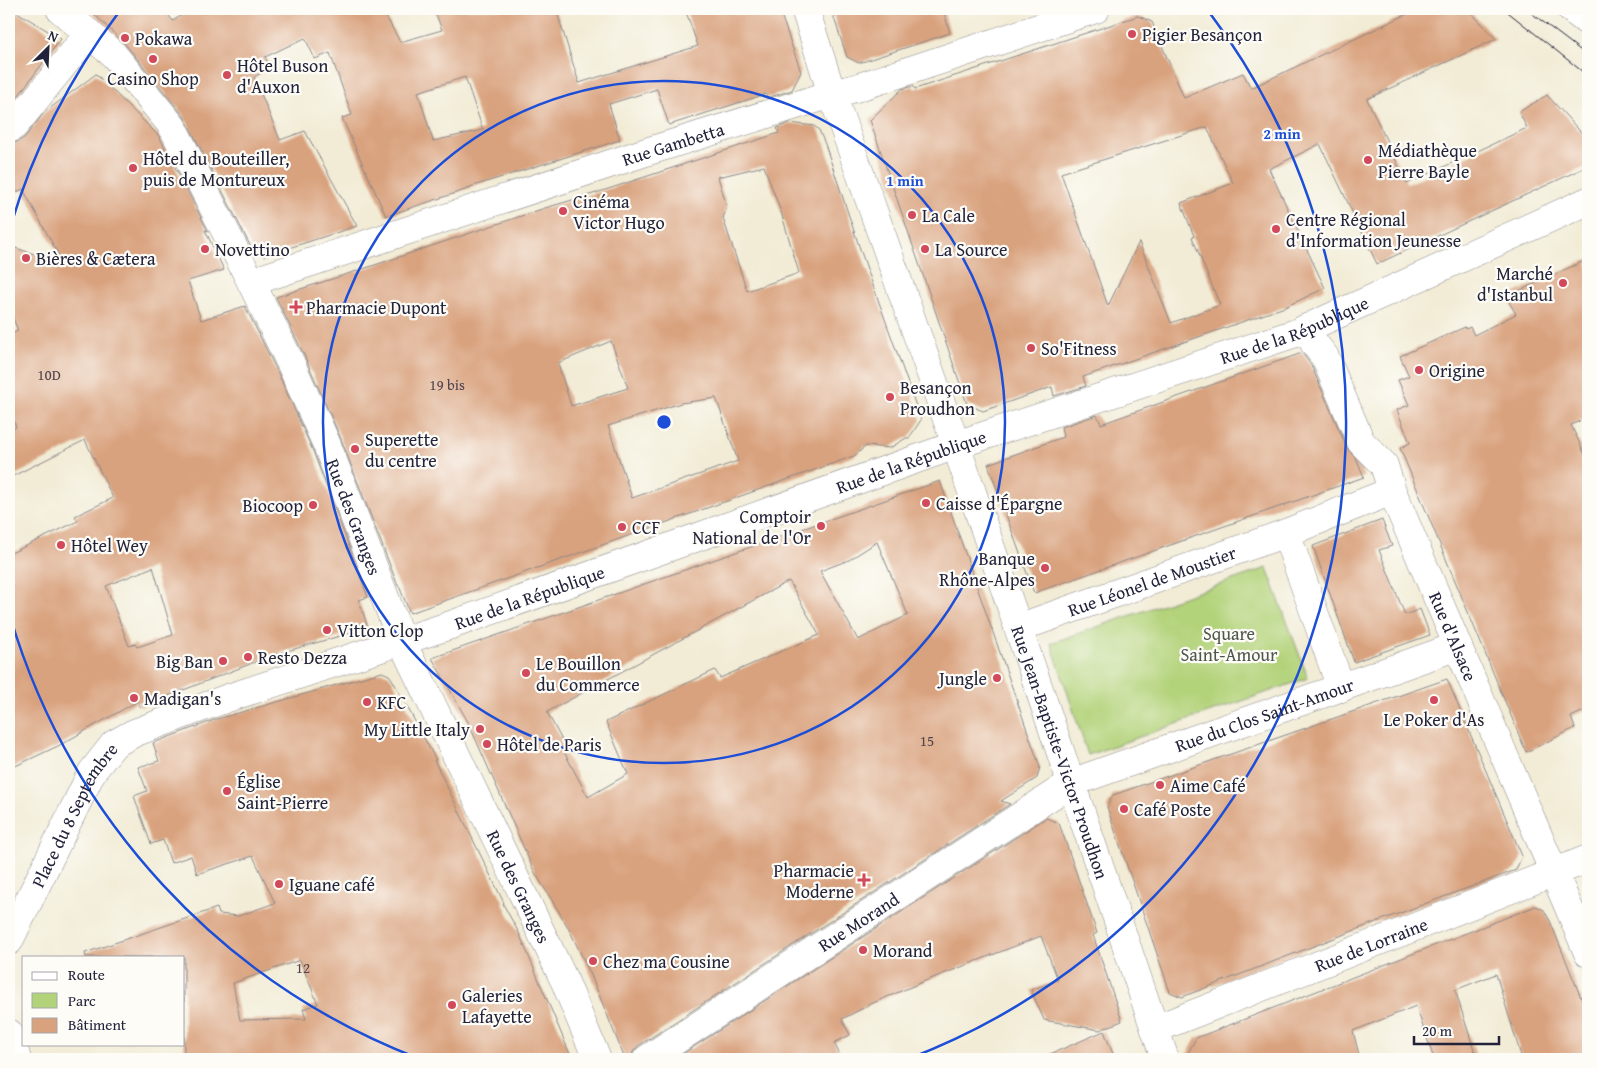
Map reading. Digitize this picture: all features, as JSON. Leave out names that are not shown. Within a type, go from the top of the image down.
[{"type":"street","name":"Rue des Granges","points":[[60,9],[114,55],[172,126],[252,282],[327,445],[402,642],[553,956],[597,1059]]},
{"type":"street","name":"Rue Jean-Baptiste-Victor Proudhon","points":[[805,9],[832,94],[956,445],[1165,1059]]},
{"type":"street","name":"Rue Gambetta","points":[[252,282],[649,151],[856,88],[1096,9]]},
{"type":"street","points":[[1571,9],[1588,22]]},
{"type":"street","points":[[9,129],[15,125],[88,33]]},
{"type":"street","name":"Rue de la République","points":[[225,699],[402,642],[956,445],[1076,407],[1306,328],[1588,201]]},
{"type":"street","name":"Rue d'Alsace","points":[[1306,328],[1314,343],[1325,357],[1361,442],[1384,466],[1392,491],[1588,953]]},
{"type":"street","name":"Rue Léonel de Moustier","points":[[1018,628],[1286,533],[1392,491]]},
{"type":"street","points":[[1286,533],[1341,688]]},
{"type":"street","name":"Rue du Clos Saint-Amour","points":[[1071,783],[1458,646]]},
{"type":"street","name":"Place du 8 Septembre","points":[[9,941],[92,772],[114,744],[134,733],[225,699]]},
{"type":"street","name":"Rue Morand","points":[[647,1059],[1071,783]]},
{"type":"street","name":"Rue de Lorraine","points":[[1155,1029],[1588,860]]},
{"type":"street","points":[[9,1033],[17,1059]]},
{"type":"green space","name":"Square Saint-Amour","points":[[1267,568],[1308,678],[1088,755],[1051,643]]},
{"type":"building","points":[[9,9],[61,39],[9,108]]},
{"type":"building","points":[[89,9],[164,9],[173,21],[191,9],[382,9],[400,42],[442,30],[434,9],[556,9],[579,83],[698,46],[685,9],[779,9],[801,72],[792,90],[767,98],[766,94],[669,125],[657,89],[609,104],[620,140],[470,187],[386,216],[342,118],[352,115],[330,53],[315,59],[305,38],[265,57],[271,68],[254,77],[280,140],[305,131],[357,226],[264,256],[253,251],[184,116],[126,45]],"holes":[[[465,77],[483,130],[433,141],[418,92]]]},
{"type":"building","points":[[831,9],[943,9],[950,33],[859,63],[847,57]]},
{"type":"building","points":[[1418,9],[1468,9],[1496,39],[1367,99],[1407,184],[1527,128],[1519,112],[1547,95],[1588,140],[1588,166],[1377,264],[1320,144],[1269,169],[1325,288],[1285,307],[1083,377],[1086,386],[1054,396],[1052,387],[983,411],[967,404],[870,120],[902,89],[913,86],[915,89],[1138,16],[1152,22],[1184,98],[1243,73],[1251,88]],"holes":[[[1207,127],[1233,183],[1181,203],[1194,236],[1192,237],[1220,305],[1171,323],[1139,242],[1108,306],[1061,173]]]},
{"type":"building","points":[[96,74],[159,136],[208,231],[205,230],[224,270],[188,281],[201,320],[245,306],[313,451],[368,597],[359,600],[368,628],[273,655],[140,707],[138,701],[58,746],[9,769],[9,554],[78,521],[75,516],[113,498],[85,440],[9,478],[9,431],[16,427],[9,408],[9,335],[18,331],[9,308],[9,246],[63,263],[23,189],[9,196],[9,144],[24,138],[45,112]],"holes":[[[153,567],[173,635],[137,647],[135,644],[129,646],[106,586]]]},
{"type":"building","points":[[790,123],[814,126],[819,130],[825,144],[921,420],[909,438],[890,448],[866,446],[854,456],[410,613],[341,439],[276,297],[779,133],[777,128]],"holes":[[[764,166],[781,212],[799,273],[747,291],[723,218],[727,207],[718,177]],[[611,341],[628,388],[571,406],[558,363]],[[716,398],[738,461],[632,498],[608,426],[681,403]]]},
{"type":"building","points":[[1588,259],[1588,417],[1571,425],[1588,461],[1588,709],[1571,717],[1575,728],[1526,752],[1400,448],[1410,443],[1397,410],[1409,405],[1398,380],[1409,376],[1400,356],[1465,327],[1466,329],[1470,327],[1474,335],[1516,314],[1506,297]]},
{"type":"building","points":[[1302,353],[1311,365],[1347,448],[1357,460],[1364,477],[1034,593],[988,464],[1063,437],[1061,427],[1097,415],[1101,424]]},
{"type":"building","points":[[940,481],[1040,767],[1037,778],[1001,801],[1010,804],[638,1046],[633,1052],[631,1059],[625,1059],[591,975],[568,927],[534,871],[468,722],[432,658]],"holes":[[[877,542],[908,615],[858,640],[820,571],[849,560]],[[789,581],[819,635],[720,678],[715,670],[606,722],[628,774],[588,797],[562,748],[565,746],[547,712]]]},
{"type":"building","points":[[1382,520],[1392,546],[1379,550],[1405,615],[1420,609],[1430,635],[1354,662],[1313,546]]},
{"type":"building","points":[[382,672],[389,675],[436,760],[434,760],[503,904],[519,933],[572,1059],[184,1059],[185,956],[86,956],[85,953],[217,908],[219,914],[238,916],[275,903],[253,856],[197,874],[191,856],[171,863],[163,840],[151,844],[134,796],[147,791],[138,767],[159,761],[153,743],[217,719]],"holes":[[[300,960],[318,1004],[303,1009],[306,1019],[240,1020],[233,983]]]},
{"type":"building","points":[[1447,679],[1522,856],[1516,870],[1182,997],[1170,992],[1107,807],[1113,795]]},
{"type":"building","points":[[1046,818],[1059,823],[1097,933],[1093,935],[1122,1021],[1100,1030],[1044,1020],[1031,990],[1058,980],[1041,936],[920,983],[873,1003],[842,1019],[850,1035],[834,1043],[842,1059],[675,1059]]},
{"type":"building","points":[[1536,906],[1544,910],[1550,921],[1588,1015],[1588,1059],[1522,1059],[1496,974],[1455,990],[1477,1059],[1434,1059],[1416,1006],[1353,1031],[1360,1059],[1185,1059],[1196,1038]]},
{"type":"building","points":[[1104,1031],[1115,1059],[1039,1059]]},
{"type":"tram line","points":[[1504,9],[1588,76]]},
{"type":"tram line","points":[[1526,9],[1588,56]]},
{"type":"place","name":"Pigier Besançon","points":[[1132,34]]},
{"type":"place","name":"Pokawa","points":[[125,38]]},
{"type":"place","name":"Casino Shop","points":[[153,59]]},
{"type":"place","name":"Hôtel Buson d'Auxon","points":[[227,75]]},
{"type":"place","name":"Médiathèque Pierre Bayle","points":[[1368,160]]},
{"type":"place","name":"Hôtel du Bouteiller, puis de Montureux","points":[[133,168]]},
{"type":"place","name":"Cinéma Victor Hugo","points":[[563,211]]},
{"type":"place","name":"La Cale","points":[[912,215]]},
{"type":"place","name":"Centre Régional d'Information Jeunesse","points":[[1276,229]]},
{"type":"place","name":"Novettino","points":[[205,249]]},
{"type":"place","name":"La Source","points":[[925,249]]},
{"type":"place","name":"Bières & Cætera","points":[[26,258]]},
{"type":"place","name":"Marché d'Istanbul","points":[[1563,283]]},
{"type":"place","name":"Pharmacie Dupont","points":[[296,307]]},
{"type":"place","name":"So'Fitness","points":[[1031,348]]},
{"type":"place","name":"Origine","points":[[1419,370]]},
{"type":"place","name":"Besançon Proudhon","points":[[890,397]]},
{"type":"place","name":"Superette du centre","points":[[355,449]]},
{"type":"place","name":"Caisse d'Épargne","points":[[926,503]]},
{"type":"place","name":"Biocoop","points":[[313,505]]},
{"type":"place","name":"Comptoir National de l'Or","points":[[821,526]]},
{"type":"place","name":"CCF","points":[[622,527]]},
{"type":"place","name":"Hôtel Wey","points":[[61,545]]},
{"type":"place","name":"Banque Rhône-Alpes","points":[[1045,568]]},
{"type":"place","name":"Vitton Clop","points":[[327,630]]},
{"type":"place","name":"Resto Dezza","points":[[248,657]]},
{"type":"place","name":"Big Ban","points":[[223,661]]},
{"type":"place","name":"Le Bouillon du Commerce","points":[[526,673]]},
{"type":"place","name":"Jungle","points":[[997,678]]},
{"type":"place","name":"Madigan's","points":[[134,698]]},
{"type":"place","name":"Le Poker d'As","points":[[1434,700]]},
{"type":"place","name":"KFC","points":[[367,702]]},
{"type":"place","name":"My Little Italy","points":[[480,729]]},
{"type":"place","name":"Hôtel de Paris","points":[[487,744]]},
{"type":"place","name":"Aime Café","points":[[1160,785]]},
{"type":"place","name":"Église Saint-Pierre","points":[[227,791]]},
{"type":"place","name":"Café Poste","points":[[1124,809]]},
{"type":"place","name":"Pharmacie Moderne","points":[[864,880]]},
{"type":"place","name":"Iguane café","points":[[279,884]]},
{"type":"place","name":"Morand","points":[[863,950]]},
{"type":"place","name":"Chez ma Cousine","points":[[593,961]]},
{"type":"place","name":"Galeries Lafayette","points":[[452,1005]]}]
